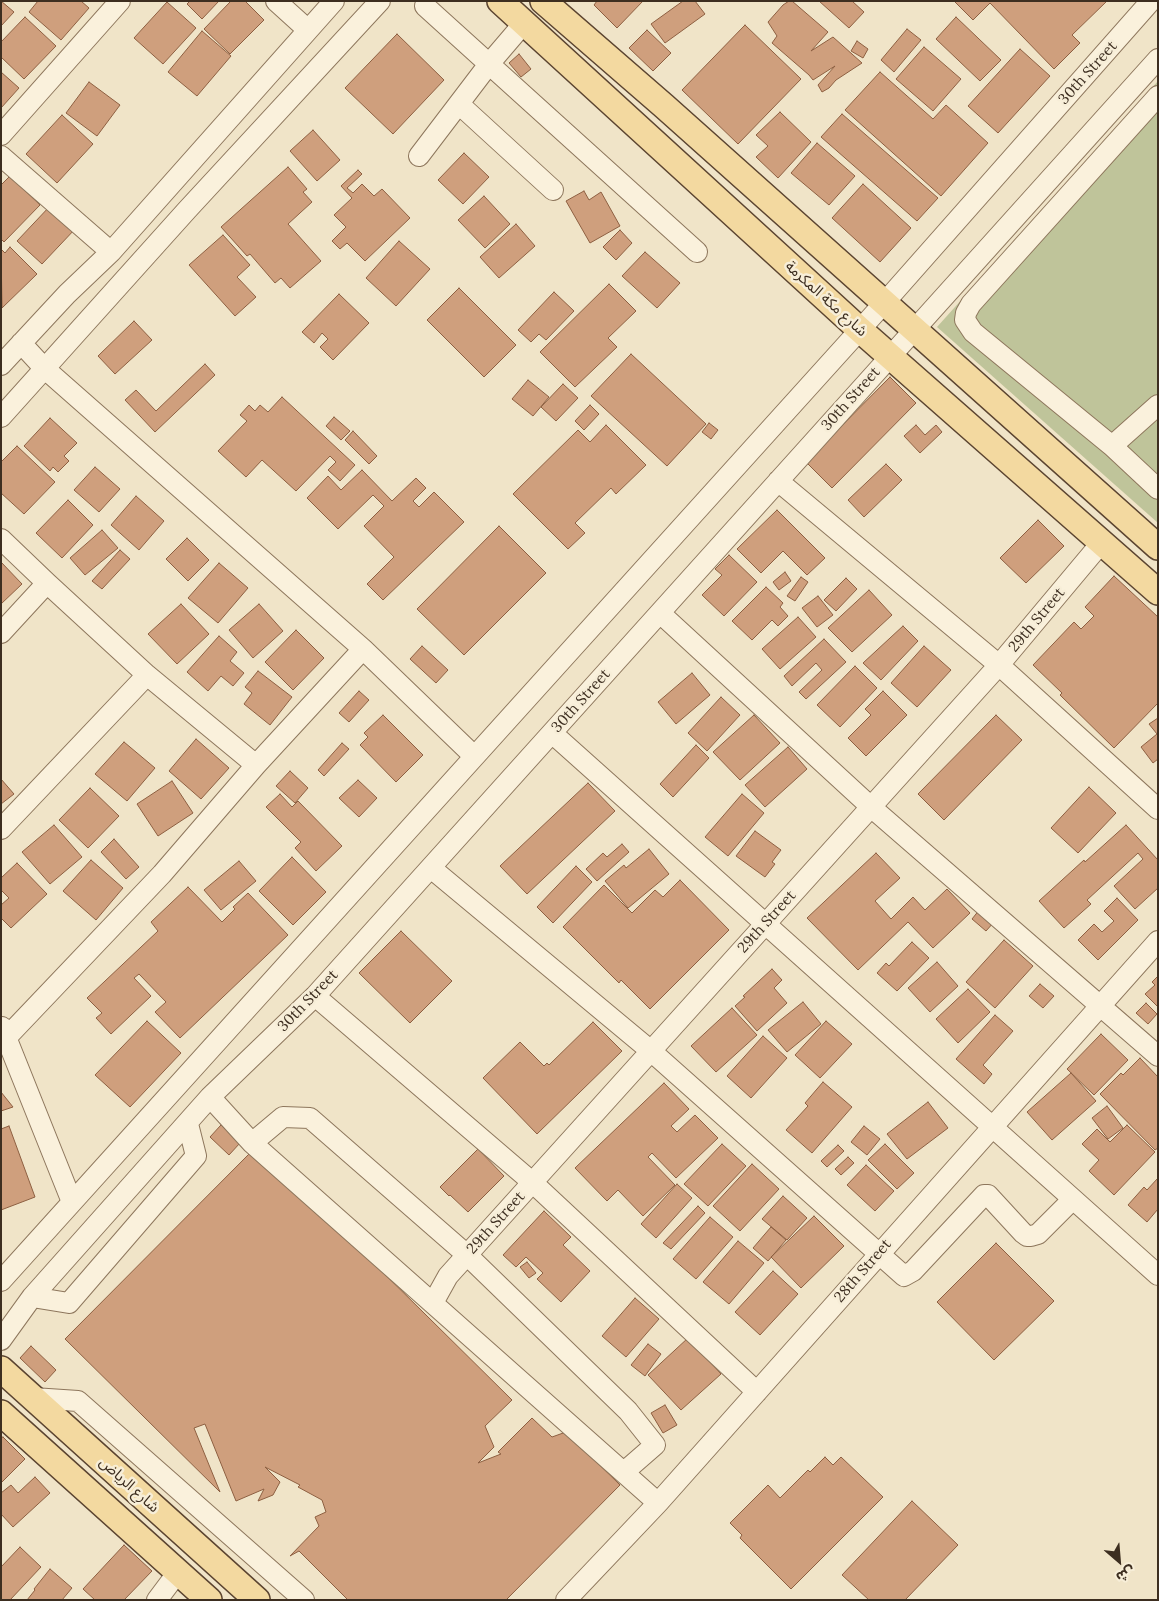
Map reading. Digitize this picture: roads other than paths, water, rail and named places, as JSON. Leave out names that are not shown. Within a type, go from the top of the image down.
[{"type":"main road","name":"شارع مكة المكرمة","points":[[500,1],[859,330],[1158,592]]},
{"type":"main road","points":[[543,1],[885,302],[1158,547]]},
{"type":"main road","name":"شارع الرياض","points":[[1,1369],[257,1600]]},
{"type":"main road","points":[[1,1413],[209,1600]]},
{"type":"street","points":[[1,135],[120,1]]},
{"type":"street","points":[[276,1],[308,30]]},
{"type":"street","points":[[1,365],[67,294],[111,252],[334,1]]},
{"type":"street","points":[[1,416],[187,210],[380,1]]},
{"type":"street","name":"30th Street","points":[[1,1281],[885,302],[1151,1]]},
{"type":"street","points":[[425,6],[697,252]]},
{"type":"street","points":[[419,156],[489,64],[524,23]]},
{"type":"street","name":"30th Street","points":[[1,1340],[32,1298],[210,1097],[315,996],[1158,59]]},
{"type":"street","points":[[1158,96],[971,304],[966,312],[965,320],[973,332],[1112,446],[1158,489]]},
{"type":"street","points":[[459,104],[552,190]]},
{"type":"street","points":[[1,156],[111,252]]},
{"type":"street","points":[[21,343],[44,368],[363,649],[474,756]]},
{"type":"street","points":[[1112,446],[1158,404]]},
{"type":"street","points":[[778,481],[999,665],[1158,809]]},
{"type":"street","points":[[1,539],[46,583],[147,675],[256,765]]},
{"type":"street","name":"29th Street","points":[[433,1303],[448,1276],[999,665],[1102,542]]},
{"type":"street","points":[[1,633],[46,583]]},
{"type":"street","points":[[660,613],[871,807],[1158,1056]]},
{"type":"street","points":[[72,1202],[3,1032],[162,874],[256,765],[363,649]]},
{"type":"street","points":[[1,829],[147,675]]},
{"type":"street","points":[[552,733],[1158,1275]]},
{"type":"street","points":[[431,868],[651,1051],[904,1276],[913,1271],[984,1195],[988,1195],[1027,1236],[1038,1234],[1073,1199]]},
{"type":"street","name":"28th Street","points":[[566,1600],[658,1503],[879,1252],[1158,941]]},
{"type":"street","points":[[315,996],[532,1182],[757,1392]]},
{"type":"street","points":[[210,1097],[252,1143],[658,1503]]},
{"type":"street","points":[[252,1143],[283,1117],[310,1118],[467,1255],[628,1411],[655,1445],[624,1472]]},
{"type":"street","points":[[32,1298],[69,1303],[196,1156],[188,1124]]},
{"type":"street","points":[[33,1398],[78,1401],[304,1600]]},
{"type":"street","points":[[157,1600],[178,1572]]}]
